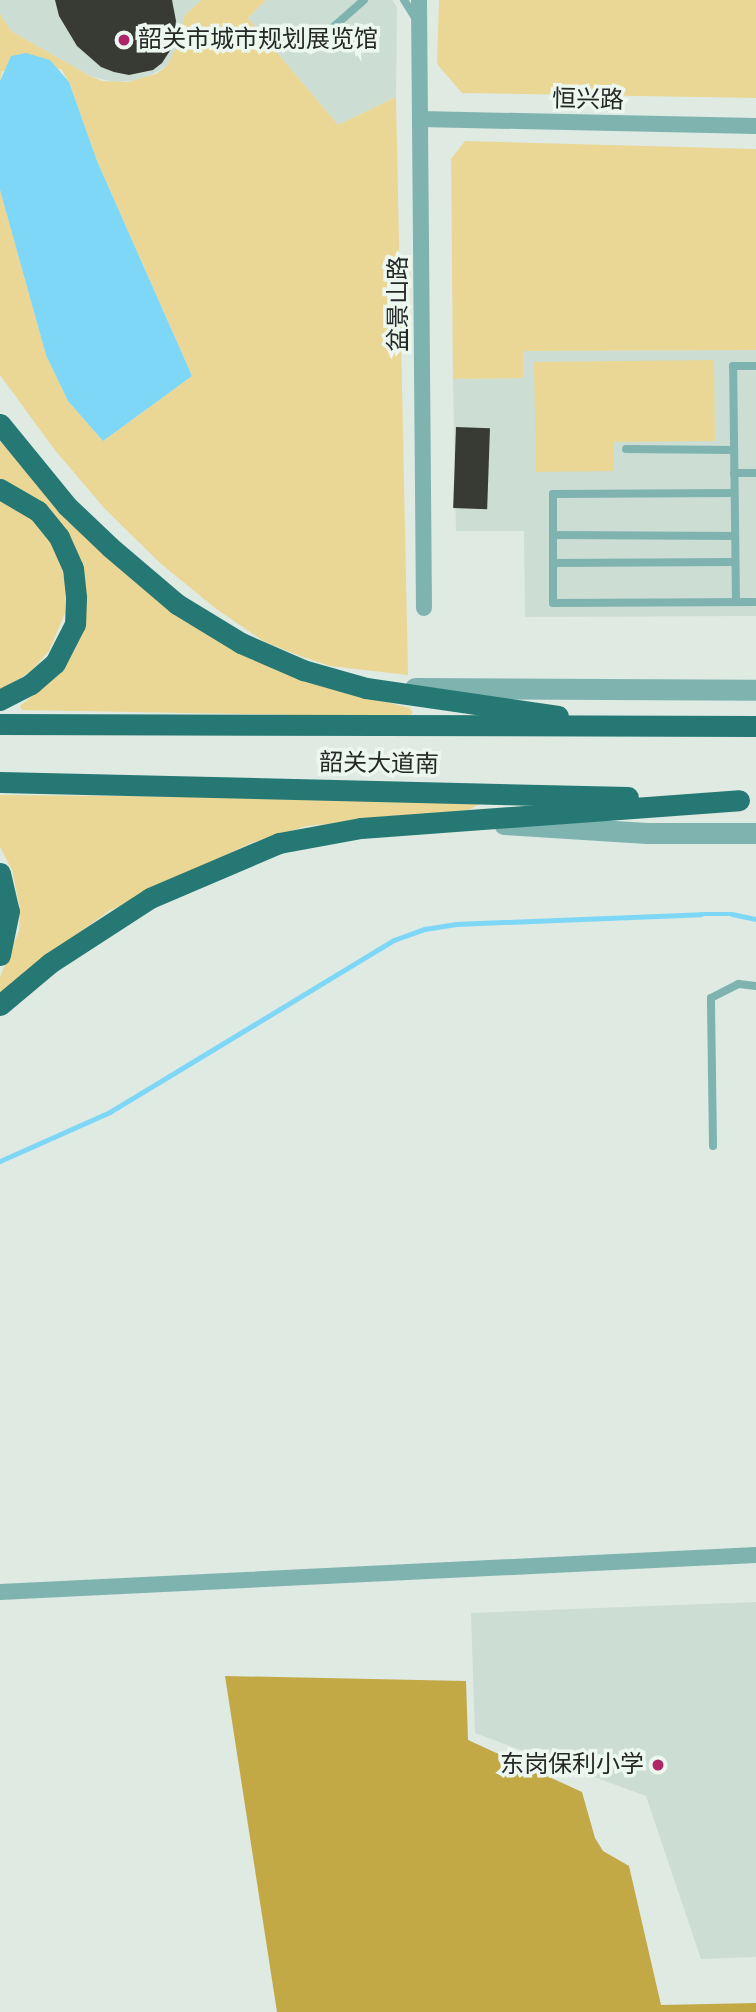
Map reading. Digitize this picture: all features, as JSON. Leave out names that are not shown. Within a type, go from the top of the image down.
[{"type":"highway","points":[[0,424],[67,506],[177,604],[241,643],[303,670],[366,688],[636,727]]},
{"type":"highway","points":[[0,488],[38,511],[60,537],[73,568],[76,614],[71,637],[55,663],[31,684],[0,700]]},
{"type":"highway","name":"韶关大道南","points":[[0,724],[756,726]]},
{"type":"highway","name":"韶关大道南","points":[[0,782],[748,799]]},
{"type":"highway","points":[[0,1005],[50,963],[130,910],[188,880],[279,843],[333,831],[748,799]]},
{"type":"highway","points":[[0,873],[9,911],[1,954]]},
{"type":"street","name":"盆景山路","points":[[419,0],[424,608]]},
{"type":"street","name":"恒兴路","points":[[420,119],[756,127]]},
{"type":"street","points":[[366,688],[756,690]]},
{"type":"street","points":[[470,821],[602,831],[756,833]]},
{"type":"street","points":[[0,1592],[756,1555]]},
{"type":"lane","points":[[322,37],[364,0]]},
{"type":"lane","points":[[404,0],[419,24]]},
{"type":"lane","points":[[736,602],[733,366],[756,366]]},
{"type":"lane","points":[[625,449],[734,450]]},
{"type":"lane","points":[[734,473],[756,473]]},
{"type":"lane","points":[[734,493],[553,494],[553,603],[756,602]]},
{"type":"lane","points":[[553,535],[735,536]]},
{"type":"lane","points":[[553,563],[735,562]]},
{"type":"lane","points":[[713,1146],[711,998],[733,986],[745,983],[756,986]]},
{"type":"shaded area","name":"韶关市城市规划展览馆","points":[[0,0],[202,0],[184,16],[180,42],[167,66],[142,80],[114,82],[90,76],[11,31],[0,14]]},
{"type":"shaded area","points":[[202,0],[266,0],[248,18],[338,125],[396,97],[408,675],[330,666],[300,656],[265,642],[215,608],[160,563],[105,509],[54,449],[0,375],[0,190],[46,355],[68,401],[103,441],[192,376],[97,161],[69,82],[61,69],[2,71],[0,81],[0,14],[11,31],[90,76],[102,81],[128,82],[156,74],[167,66],[179,42],[184,16]]},
{"type":"shaded area","points":[[266,0],[392,0],[397,7],[396,97],[338,125],[248,18]]},
{"type":"shaded area","points":[[439,0],[756,0],[756,98],[462,93],[437,64]]},
{"type":"shaded area","points":[[465,141],[756,149],[756,350],[523,351],[523,378],[453,379],[451,159]]},
{"type":"shaded area","points":[[756,350],[756,616],[525,617],[524,531],[456,531],[453,379],[523,378],[523,351]]},
{"type":"shaded area","points":[[714,360],[715,441],[613,442],[614,471],[536,472],[534,362]]},
{"type":"shaded area","points":[[0,441],[62,513],[145,589],[355,694],[410,708],[413,713],[407,717],[22,710],[20,706],[59,673],[76,648],[81,631],[80,566],[0,480]]},
{"type":"shaded area","points":[[0,498],[33,518],[57,551],[66,585],[65,613],[49,651],[31,671],[0,691]]},
{"type":"shaded area","points":[[0,795],[467,799],[479,804],[469,810],[307,826],[251,843],[109,911],[33,966],[0,994],[0,977],[19,931],[20,909],[12,870],[0,847]]},
{"type":"shaded area","name":"东岗保利小学","points":[[756,1602],[756,1957],[701,1959],[646,1796],[475,1733],[471,1613]]},
{"type":"shaded area","points":[[225,1676],[466,1681],[468,1740],[582,1792],[595,1838],[603,1851],[629,1866],[661,2005],[756,2003],[756,2012],[277,2012]]},
{"type":"water","points":[[26,53],[50,60],[69,82],[97,161],[192,376],[103,441],[68,401],[46,355],[0,190],[0,81],[11,56]]},
{"type":"building","name":"韶关市城市规划展览馆","points":[[55,0],[172,0],[176,21],[173,46],[162,63],[153,70],[129,75],[101,67],[77,46],[59,16]]},
{"type":"building","points":[[456,427],[490,428],[487,509],[453,508]]},
{"type":"waterway","points":[[0,1161],[110,1112],[394,940],[425,929],[456,924],[701,914],[732,914],[756,919]]},
{"type":"place","name":"韶关市城市规划展览馆","points":[[124,40]]},
{"type":"place","name":"东岗保利小学","points":[[658,1765]]}]
